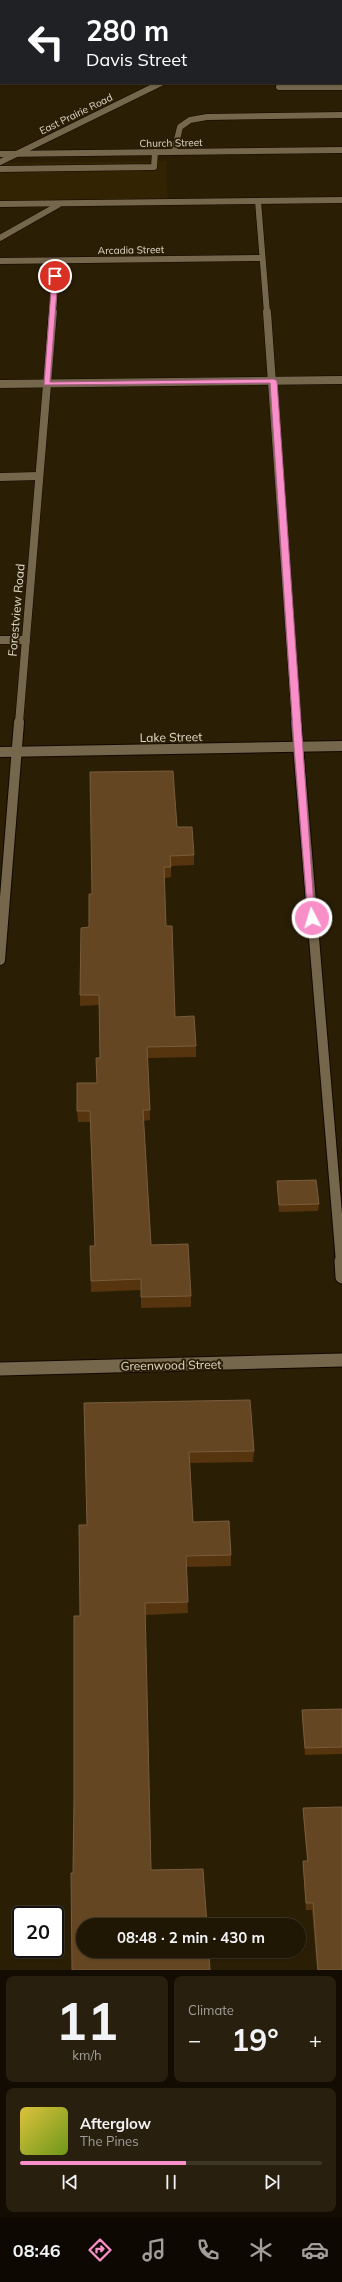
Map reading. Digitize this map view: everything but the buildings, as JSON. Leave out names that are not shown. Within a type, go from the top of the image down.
[{"type":"street","name":"East Prairie Road","points":[[0,162],[159,84]]},
{"type":"street","points":[[279,87],[342,87]]},
{"type":"street","points":[[174,152],[180,127],[190,120],[207,117],[342,115]]},
{"type":"street","name":"Church Street","points":[[0,154],[342,150]]},
{"type":"street","points":[[0,169],[154,167],[155,152]]},
{"type":"street","points":[[0,204],[342,200]]},
{"type":"street","points":[[258,201],[274,381],[298,747],[342,1277]]},
{"type":"street","points":[[0,238],[60,204]]},
{"type":"street","name":"Arcadia Street","points":[[0,262],[262,258]]},
{"type":"street","name":"Forestview Road","points":[[0,960],[57,261]]},
{"type":"street","points":[[0,384],[342,380]]},
{"type":"street","points":[[0,477],[39,476]]},
{"type":"street","points":[[0,640],[26,640]]},
{"type":"street","name":"Lake Street","points":[[0,752],[342,746]]},
{"type":"street","name":"Greenwood Street","points":[[0,1369],[342,1360]]},
{"type":"shaded area","points":[[166,161],[168,202],[0,204],[0,163]]},
{"type":"route","points":[[55,276],[47,384],[274,381],[298,747],[312,918]]}]
